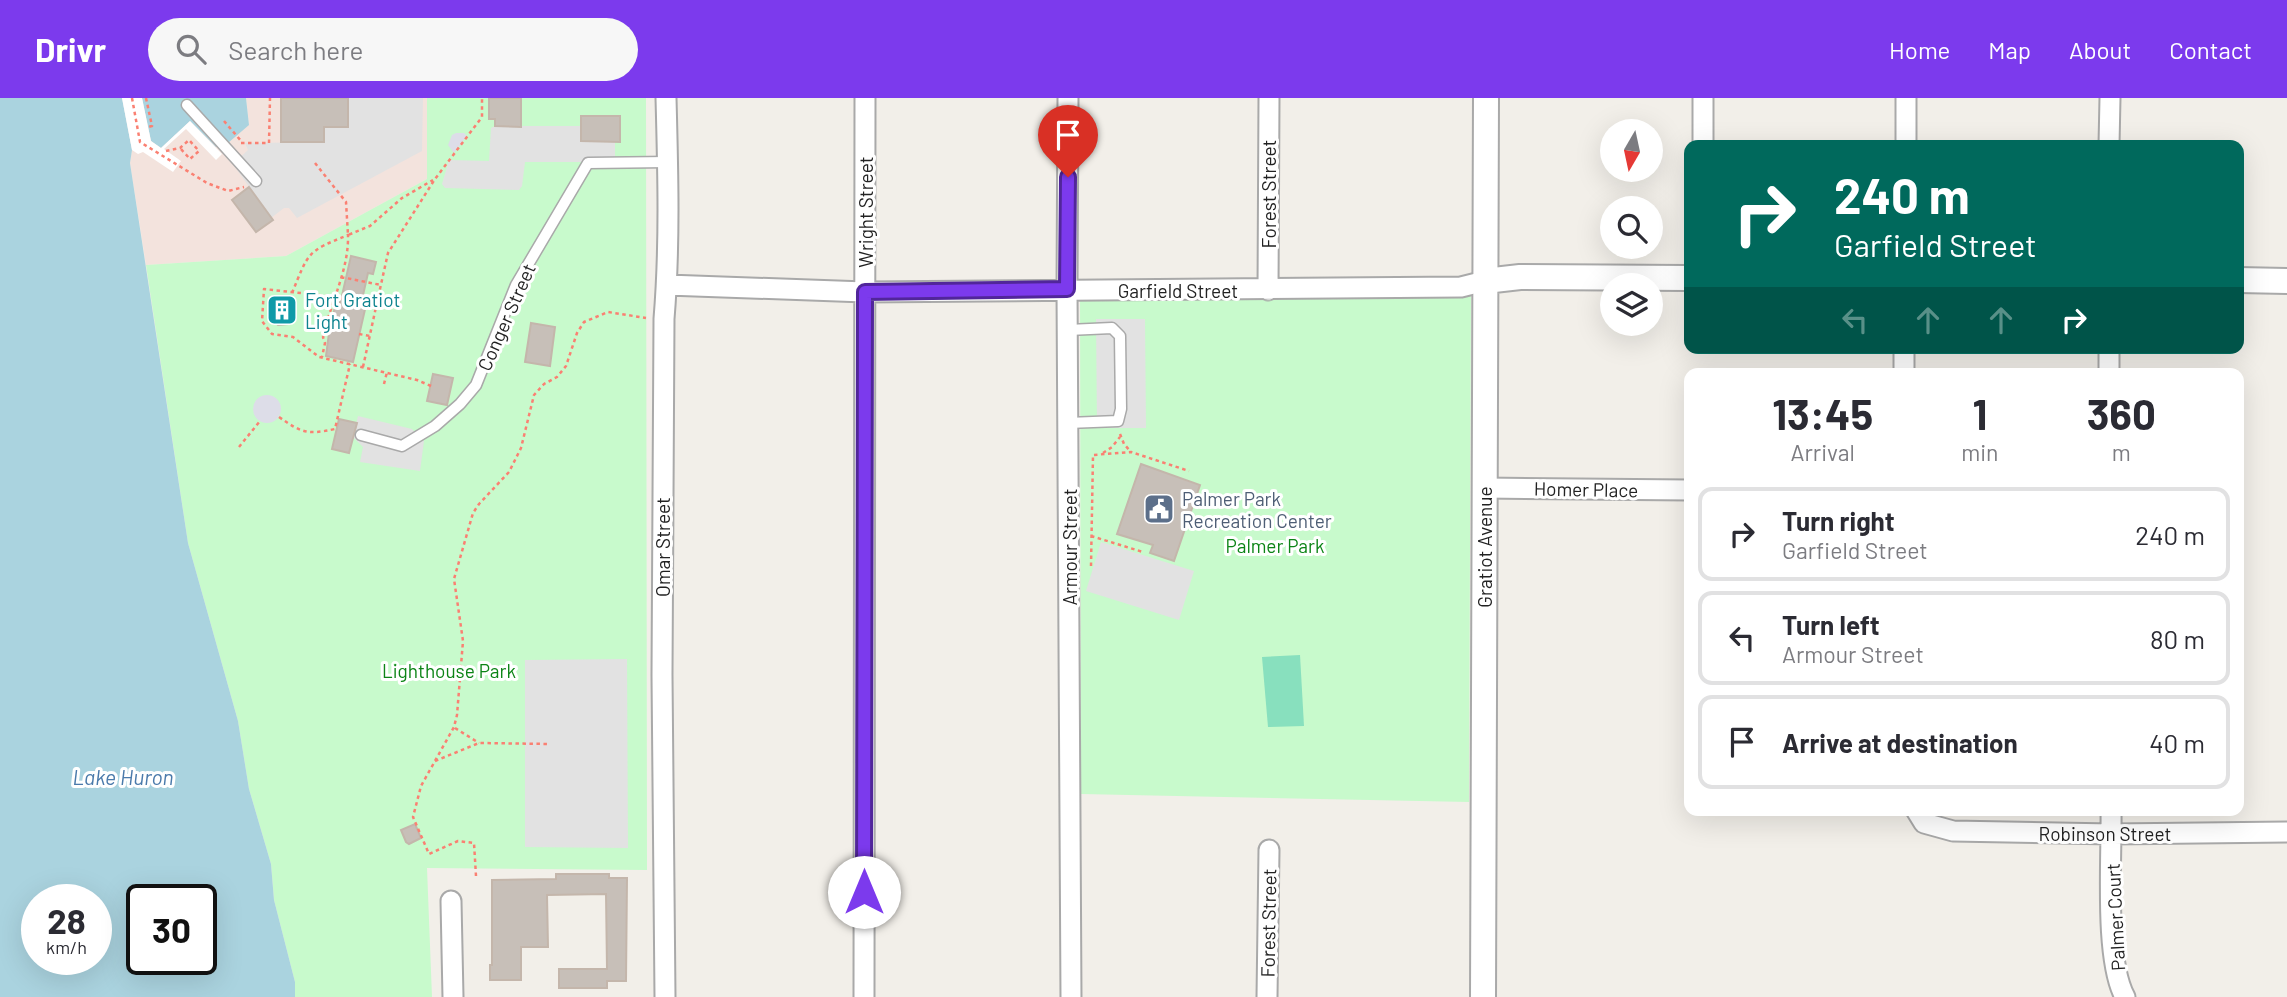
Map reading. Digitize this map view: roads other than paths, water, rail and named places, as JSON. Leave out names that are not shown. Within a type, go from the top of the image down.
[{"type":"street","name":"Omar Street","points":[[664,997],[662,674],[664,319],[667,285],[668,162],[666,98]]},
{"type":"street","name":"Wright Street","points":[[864,98],[864,997]]},
{"type":"street","name":"Armour Street","points":[[1068,98],[1071,997]]},
{"type":"street","name":"Forest Street","points":[[1268,290],[1269,98]]},
{"type":"street","name":"Gratiot Avenue","points":[[1483,997],[1486,98]]},
{"type":"street","points":[[1703,98],[1703,140]]},
{"type":"street","points":[[1906,98],[1906,140]]},
{"type":"street","points":[[2109,140],[2110,98]]},
{"type":"street","name":"Garfield Street","points":[[667,285],[865,292],[1268,290],[1461,287],[1520,277],[1684,278]]},
{"type":"street","points":[[2244,280],[2287,281]]},
{"type":"street","name":"Homer Place","points":[[1484,488],[1684,490]]},
{"type":"street","name":"Palmer Court","points":[[2111,816],[2113,936],[2116,973],[2125,997]]},
{"type":"street","name":"Robinson Street","points":[[1920,817],[1953,831],[2112,834],[2287,832]]},
{"type":"street","name":"Forest Street","points":[[1267,997],[1269,850]]},
{"type":"street","points":[[451,901],[453,997]]},
{"type":"lane","points":[[187,105],[256,181]]},
{"type":"lane","name":"Conger Street","points":[[362,435],[402,446],[435,426],[460,404],[476,385],[516,285],[588,163],[668,162]]},
{"type":"lane","points":[[1068,330],[1112,328],[1120,336],[1121,409],[1118,421],[1069,423]]},
{"type":"water","name":"Lake Huron","points":[[0,98],[122,98],[132,150],[130,163],[188,543],[238,721],[249,789],[271,864],[274,900],[295,982],[295,997],[0,997]]},
{"type":"water","points":[[142,98],[246,98],[249,125],[228,143],[225,139],[216,147],[190,121],[161,148],[151,141]]},
{"type":"place","name":"Fort Gratiot Light","points":[[282,310]]},
{"type":"place","name":"Palmer Park Recreation Center","points":[[1159,509]]},
{"type":"park label","name":"Palmer Park","points":[[1275,545]]},
{"type":"park label","name":"Lighthouse Park","points":[[449,670]]}]
